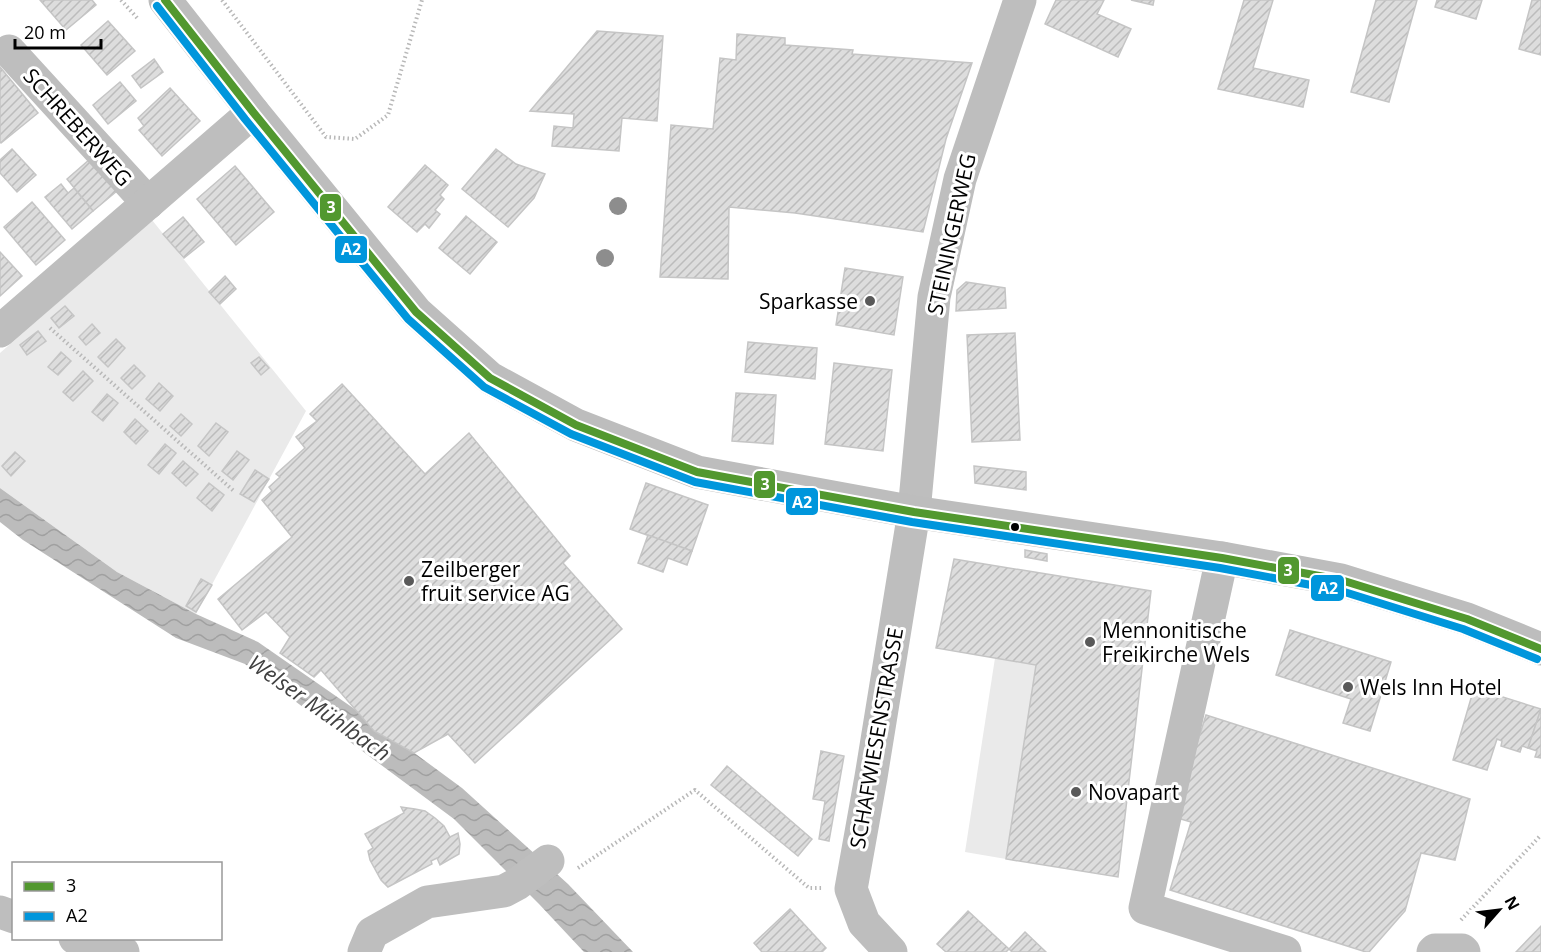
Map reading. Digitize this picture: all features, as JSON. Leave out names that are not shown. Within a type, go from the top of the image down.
[{"type":"main road","points":[[165,0],[416,312],[490,378],[576,425],[697,472],[914,512],[1222,558],[1341,580],[1467,619],[1541,649]]},
{"type":"street","name":"STEININGERWEG","points":[[914,512],[934,297],[960,178],[1020,0]]},
{"type":"street","name":"SCHREBERWEG","points":[[9,51],[148,203]]},
{"type":"street","name":"SCHREBERWEG","points":[[0,331],[253,112]]},
{"type":"street","name":"SCHAFWIESENSTRASSE","points":[[851,889],[914,512]]},
{"type":"street","points":[[1222,558],[1145,908],[1285,952]]},
{"type":"street","points":[[364,952],[372,933],[427,902],[504,891],[548,861]]},
{"type":"street","points":[[851,889],[864,922],[891,952]]},
{"type":"street","points":[[78,940],[104,949],[123,952]]},
{"type":"path","points":[[222,0],[326,137],[355,139],[388,115],[422,0]]},
{"type":"path","points":[[27,307],[235,492]]},
{"type":"path","points":[[548,861],[572,873],[695,790],[809,888],[851,889]]},
{"type":"path","points":[[1444,951],[1479,900],[1541,835]]},
{"type":"shaded area","points":[[152,220],[306,411],[196,614],[117,572],[0,488],[0,353]]},
{"type":"shaded area","points":[[995,658],[1036,665],[1006,859],[965,852]]},
{"type":"water","name":"Welser Mühlbach","points":[[0,488],[117,572],[196,614],[258,642],[356,710],[462,788],[568,884],[633,952],[584,952],[454,819],[245,664],[176,638],[23,540],[0,522]]},
{"type":"building","points":[[40,0],[92,0],[96,5],[66,30]]},
{"type":"building","points":[[1056,0],[1104,0],[1097,14],[1131,29],[1118,57],[1045,24]]},
{"type":"building","points":[[1131,0],[1154,0],[1153,5]]},
{"type":"building","points":[[1244,0],[1273,0],[1253,68],[1309,80],[1303,107],[1218,89]]},
{"type":"building","points":[[1376,0],[1417,0],[1389,102],[1351,92]]},
{"type":"building","points":[[1437,0],[1482,0],[1476,19],[1435,7]]},
{"type":"building","points":[[1532,0],[1541,0],[1541,55],[1519,49]]},
{"type":"building","points":[[108,21],[135,51],[107,75],[81,45]]},
{"type":"building","points":[[597,31],[663,36],[657,121],[622,118],[619,151],[552,146],[554,126],[573,128],[574,114],[530,111]]},
{"type":"building","points":[[737,34],[785,38],[785,45],[853,50],[852,54],[972,63],[946,139],[923,232],[795,213],[729,207],[728,279],[660,277],[671,125],[713,129],[720,58],[736,60]]},
{"type":"building","points":[[154,59],[163,72],[141,88],[132,76]]},
{"type":"building","points":[[0,67],[38,113],[1,143],[0,142]]},
{"type":"building","points":[[120,82],[136,101],[108,124],[93,105]]},
{"type":"building","points":[[170,88],[200,121],[162,156],[139,130],[144,126],[138,118]]},
{"type":"building","points":[[12,149],[36,175],[17,192],[0,173],[0,160]]},
{"type":"building","points":[[496,149],[516,164],[545,174],[534,198],[508,227],[462,189]]},
{"type":"building","points":[[90,159],[117,191],[93,211],[67,179]]},
{"type":"building","points":[[425,165],[448,185],[440,195],[444,199],[435,210],[440,214],[429,228],[425,224],[417,232],[388,207]]},
{"type":"building","points":[[235,166],[274,212],[236,245],[197,199]]},
{"type":"building","points":[[61,184],[68,193],[74,188],[93,211],[72,229],[45,197]]},
{"type":"building","points":[[32,202],[65,240],[36,265],[4,227]]},
{"type":"building","points":[[466,216],[497,242],[470,274],[439,248]]},
{"type":"building","points":[[183,217],[204,242],[184,258],[163,234]]},
{"type":"building","points":[[0,252],[22,276],[0,296]]},
{"type":"building","name":"Sparkasse","points":[[845,268],[903,277],[894,335],[836,325]]},
{"type":"building","points":[[225,276],[236,289],[220,304],[209,292]]},
{"type":"building","points":[[966,282],[1005,288],[1006,308],[956,311],[957,290]]},
{"type":"building","points":[[65,306],[74,316],[59,328],[51,318]]},
{"type":"building","points":[[92,324],[100,333],[86,345],[79,337]]},
{"type":"building","points":[[38,331],[46,341],[27,355],[20,345]]},
{"type":"building","points":[[1015,333],[1020,440],[972,442],[967,335]]},
{"type":"building","points":[[116,339],[125,348],[108,367],[98,357]]},
{"type":"building","points":[[748,342],[817,348],[815,379],[745,372]]},
{"type":"building","points":[[61,352],[71,361],[58,375],[48,367]]},
{"type":"building","points":[[259,357],[269,368],[261,375],[251,363]]},
{"type":"building","points":[[834,363],[892,370],[883,451],[825,444]]},
{"type":"building","points":[[134,365],[145,376],[132,389],[121,378]]},
{"type":"building","points":[[83,371],[93,381],[73,401],[63,392]]},
{"type":"building","points":[[159,383],[173,396],[160,411],[146,399]]},
{"type":"building","name":"Zeilberger fruit service AG","points":[[342,384],[425,474],[469,433],[570,556],[563,563],[622,629],[475,763],[448,734],[414,753],[374,731],[321,670],[314,677],[280,653],[290,637],[266,612],[242,630],[218,599],[292,537],[262,500],[272,491],[269,487],[280,477],[276,474],[305,448],[296,437],[317,421],[310,414]]},
{"type":"building","points":[[736,393],[776,395],[773,444],[732,441]]},
{"type":"building","points":[[107,394],[118,403],[103,421],[92,412]]},
{"type":"building","points":[[181,414],[192,424],[181,436],[170,426]]},
{"type":"building","points":[[135,419],[148,431],[136,444],[124,432]]},
{"type":"building","points":[[216,423],[228,432],[209,456],[198,446]]},
{"type":"building","points":[[165,444],[176,453],[159,474],[148,465]]},
{"type":"building","points":[[237,451],[249,460],[233,480],[222,471]]},
{"type":"building","points":[[15,452],[25,461],[11,476],[2,466]]},
{"type":"building","points":[[183,461],[198,474],[186,486],[172,473]]},
{"type":"building","points":[[974,466],[1026,472],[1026,490],[975,483]]},
{"type":"building","points":[[255,470],[269,479],[254,502],[240,494]]},
{"type":"building","points":[[209,483],[224,495],[212,511],[197,498]]},
{"type":"building","points":[[646,483],[708,505],[692,551],[630,529]]},
{"type":"building","points":[[648,535],[692,551],[687,565],[668,558],[663,572],[638,563]]},
{"type":"building","points":[[1025,550],[1047,554],[1047,561],[1025,557]]},
{"type":"building","points":[[954,559],[1151,591],[1118,877],[1006,859],[1036,665],[936,648]]},
{"type":"building","points":[[201,579],[212,585],[196,612],[186,606]]},
{"type":"building","name":"Wels Inn Hotel","points":[[1290,630],[1391,662],[1370,731],[1343,723],[1351,699],[1276,675]]},
{"type":"building","points":[[1474,688],[1541,709],[1528,748],[1522,746],[1520,752],[1501,746],[1502,741],[1497,739],[1487,770],[1453,760]]},
{"type":"building","points":[[1541,709],[1541,758],[1535,757],[1537,751],[1528,748]]},
{"type":"building","points":[[1206,715],[1470,799],[1455,860],[1421,853],[1405,911],[1369,952],[1170,890],[1191,822],[1174,817]]},
{"type":"building","points":[[821,751],[844,756],[829,841],[819,839],[825,801],[813,799]]},
{"type":"building","points":[[727,766],[812,839],[798,856],[711,785]]},
{"type":"building","points":[[401,807],[425,811],[444,826],[450,837],[458,833],[459,854],[440,865],[437,858],[431,861],[432,864],[388,887],[381,880],[370,860],[368,851],[373,848],[365,834],[404,813]]},
{"type":"building","points":[[790,909],[826,948],[822,952],[762,952],[754,943]]},
{"type":"building","points":[[968,911],[1009,949],[1006,952],[946,952],[937,944]]},
{"type":"building","points":[[1541,926],[1541,952],[1516,952]]},
{"type":"building","points":[[1025,932],[1046,952],[1012,952],[1009,949]]},
{"type":"transit line","name":"3","points":[[165,0],[416,312],[490,378],[576,425],[697,472],[914,512],[1222,558],[1341,580],[1467,619],[1541,649]]},
{"type":"transit line","name":"A2","points":[[157,6],[245,119],[408,319],[484,387],[571,434],[695,482],[912,522],[1220,568],[1338,590],[1463,629],[1537,659]]},
{"type":"place","name":"Sparkasse","points":[[870,301]]},
{"type":"place","name":"Zeilberger fruit service AG","points":[[409,581]]},
{"type":"place","name":"Mennonitische Freikirche Wels","points":[[1090,642]]},
{"type":"place","name":"Wels Inn Hotel","points":[[1348,687]]},
{"type":"place","name":"Novapart","points":[[1076,792]]}]
